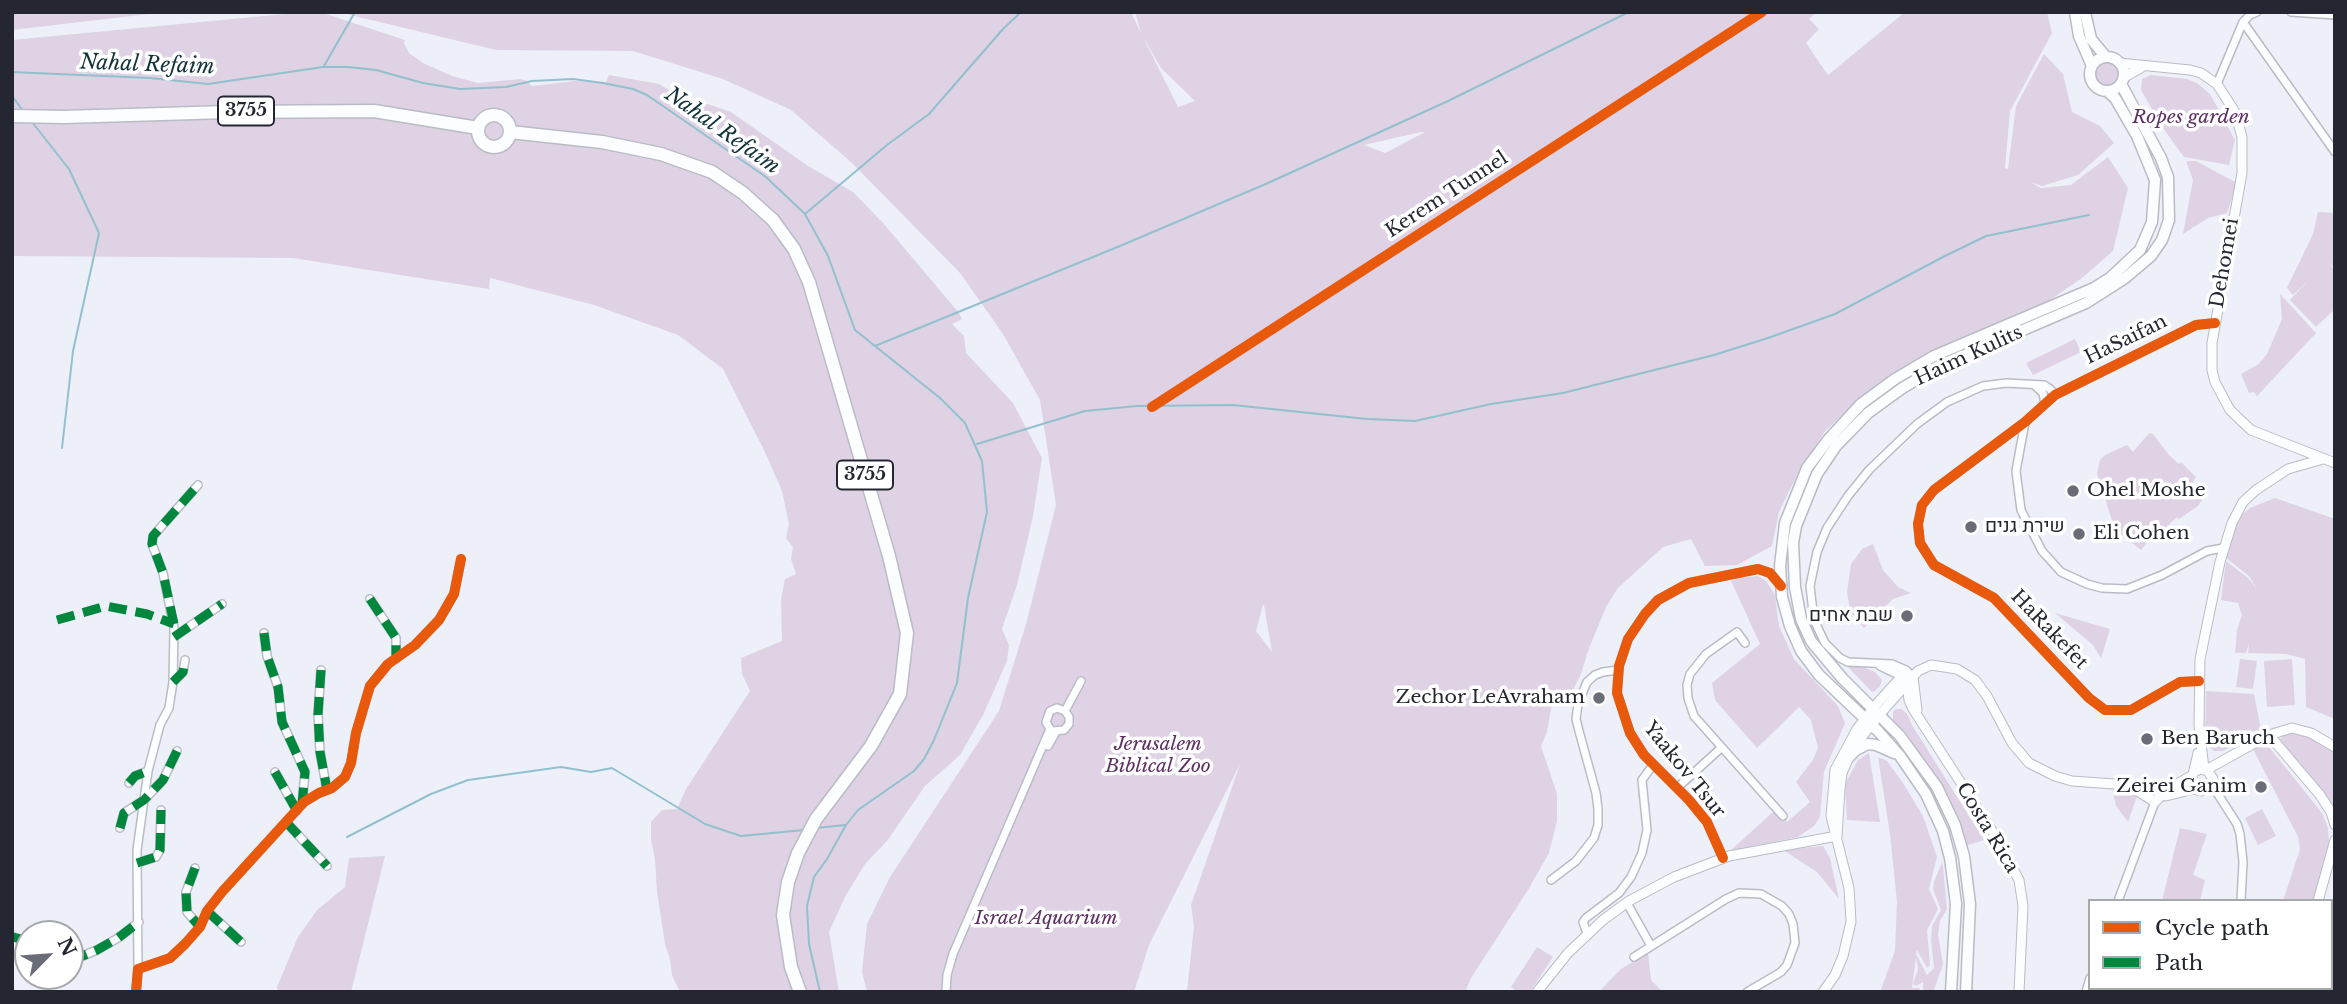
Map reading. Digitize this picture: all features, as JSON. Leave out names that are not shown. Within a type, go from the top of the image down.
[{"type":"main road","points":[[2075,12],[2079,36],[2092,66]]},
{"type":"main road","points":[[2085,12],[2090,36],[2097,48],[2106,57],[2119,63],[2123,70],[2122,81],[2114,90],[2107,91],[2099,89],[2091,82],[2090,74],[2097,60],[2106,57]]},
{"type":"main road","name":"Haim Kulits","points":[[1966,992],[1970,904],[1958,832],[1927,772],[1877,711],[1817,650],[1801,619],[1794,587],[1793,543],[1804,502],[1817,474],[1836,446],[1868,413],[1939,366],[2086,303],[2125,278],[2151,256],[2162,240],[2169,220],[2168,177],[2161,158],[2123,90],[2122,81]]},
{"type":"main road","name":"Haim Kulits","points":[[1951,992],[1956,904],[1950,858],[1933,807],[1917,778],[1899,756],[1819,675],[1801,651],[1790,626],[1781,586],[1780,566],[1785,523],[1807,468],[1861,404],[1895,379],[1934,356],[2094,288],[2110,278],[2140,250],[2152,222],[2155,180],[2137,136],[2115,98],[2107,91]]},
{"type":"main road","name":"3755","points":[[12,116],[374,111],[478,128]]},
{"type":"main road","name":"3755","points":[[497,115],[505,120],[510,132],[503,145],[493,147],[481,141],[478,128],[487,116],[497,115]]},
{"type":"main road","name":"3755","points":[[510,132],[601,142],[649,151],[712,173],[743,193],[773,220],[794,249],[810,282],[889,556],[907,633],[900,694],[871,746],[816,819],[788,882],[783,915],[791,967],[800,992]]},
{"type":"main road","points":[[1850,757],[1856,750],[1868,744],[1899,756]]},
{"type":"street","points":[[2119,63],[2196,71],[2217,84],[2243,22],[2257,12]]},
{"type":"street","points":[[2291,12],[2335,15]]},
{"type":"street","points":[[2243,22],[2335,152]]},
{"type":"street","points":[[2122,81],[2130,72],[2147,66]]},
{"type":"street","name":"Dehomei","points":[[2217,84],[2235,112],[2240,126],[2243,152],[2242,173],[2215,323],[2212,370],[2222,400],[2237,419],[2251,430],[2335,463]]},
{"type":"street","name":"HaSaifan","points":[[2055,395],[2196,325],[2215,323]]},
{"type":"street","points":[[2028,384],[2040,389],[2045,404]]},
{"type":"street","points":[[1877,711],[1889,703],[1907,679],[1908,671],[1896,665],[1848,662],[1840,659],[1825,643],[1814,620],[1810,586],[1817,552],[1827,528],[1869,470],[1937,408],[1989,385],[2044,385],[2055,395]]},
{"type":"street","name":"HaRakefet","points":[[2055,395],[2025,422],[1942,482],[1927,498],[1919,513],[1918,524],[1920,543],[1924,551],[1941,570],[1994,598],[2089,698],[2105,710],[2131,710],[2180,682],[2199,681]]},
{"type":"street","points":[[2025,422],[2016,471],[2018,497],[2029,527],[2042,551],[2061,572],[2102,588],[2127,589],[2162,575],[2207,551],[2223,548]]},
{"type":"street","points":[[2288,469],[2298,450]]},
{"type":"street","points":[[2241,899],[2243,862],[2240,834],[2237,824],[2208,775],[2200,745],[2201,652],[2223,548],[2235,515],[2243,502],[2288,469],[2324,459]]},
{"type":"street","points":[[136,992],[139,922],[137,850],[148,771],[160,725],[169,708],[173,681],[174,628],[163,573],[152,544],[153,536],[198,485]]},
{"type":"street","points":[[138,969],[170,958],[186,944],[200,927],[207,911],[299,808],[345,777],[351,764],[356,733],[370,686],[388,664],[415,645],[439,620],[454,594],[461,559]]},
{"type":"street","name":"Yaakov Tsur","points":[[1723,858],[1707,822],[1636,745],[1624,719],[1617,693],[1618,670],[1635,626],[1658,600],[1681,587],[1702,579],[1758,569],[1770,573],[1781,586]]},
{"type":"street","points":[[370,599],[396,638],[396,659]]},
{"type":"street","points":[[174,637],[222,604]]},
{"type":"street","points":[[1745,643],[1737,632],[1716,646],[1693,669],[1687,685],[1688,698],[1694,716],[1783,816]]},
{"type":"street","points":[[264,633],[267,656],[278,687],[282,722],[305,772],[299,808]]},
{"type":"street","points":[[173,681],[183,672],[185,660]]},
{"type":"street","points":[[1823,992],[1843,957],[1851,922],[1849,888],[1831,817],[1835,770],[1848,744],[1907,679],[1921,669],[1931,665],[1957,669],[1980,686],[2012,743],[2029,763],[2072,781],[2128,785],[2155,802]]},
{"type":"street","points":[[321,670],[318,714],[320,752],[327,790]]},
{"type":"street","points":[[1551,880],[1576,861],[1594,838],[1598,825],[1598,808],[1576,719],[1578,704],[1587,682],[1595,675],[1618,670]]},
{"type":"street","name":"Costa Rica","points":[[1907,679],[1909,700],[1916,713],[1998,840],[2019,880],[2023,906],[2019,992]]},
{"type":"street","points":[[1065,710],[1081,681]]},
{"type":"street","points":[[1889,703],[1903,701],[1916,713]]},
{"type":"street","points":[[1057,708],[1065,710],[1069,724],[1064,730],[1053,731],[1046,722],[1050,711],[1057,708]]},
{"type":"street","points":[[1837,835],[1842,773],[1868,722]]},
{"type":"street","points":[[2155,802],[2175,792],[2194,789],[2204,791],[2208,775],[2227,758],[2285,729],[2298,728],[2335,747]]},
{"type":"street","points":[[946,992],[947,975],[958,941],[1053,731]]},
{"type":"street","points":[[2269,736],[2320,794],[2335,825]]},
{"type":"street","points":[[2200,745],[2213,758],[2227,758]]},
{"type":"street","points":[[2194,789],[2191,783],[2200,745]]},
{"type":"street","points":[[1677,788],[1721,748]]},
{"type":"street","points":[[120,828],[124,813],[144,800],[163,780],[177,751]]},
{"type":"street","points":[[1587,933],[1583,922],[1619,893],[1631,877],[1642,853],[1647,830],[1642,780],[1653,765]]},
{"type":"street","points":[[129,783],[135,776],[148,771]]},
{"type":"street","points":[[275,772],[299,808]]},
{"type":"street","points":[[2119,899],[2155,802],[2167,790],[2193,774],[2208,775]]},
{"type":"street","points":[[137,863],[156,857],[160,850],[161,810]]},
{"type":"street","points":[[1814,839],[1823,831],[1831,817]]},
{"type":"street","points":[[286,822],[327,866]]},
{"type":"street","points":[[1537,992],[1587,933],[1627,903],[1674,877],[1723,858],[1837,835]]},
{"type":"street","points":[[2319,899],[2335,840]]},
{"type":"street","points":[[195,869],[186,892],[187,912],[200,927]]},
{"type":"street","points":[[1634,957],[1726,898],[1751,892],[1771,898],[1782,906],[1793,924],[1795,934],[1791,957],[1781,972],[1748,992]]},
{"type":"street","points":[[1627,903],[1651,946]]},
{"type":"street","points":[[207,911],[242,942]]},
{"type":"street","points":[[84,955],[118,938],[139,922]]},
{"type":"green space","points":[[12,12],[166,12],[12,30]]},
{"type":"green space","points":[[338,12],[1131,12],[1141,33],[1135,12],[1817,12],[1809,19],[1819,29],[1806,43],[1828,75],[1905,12],[2047,12],[2052,33],[2010,111],[2005,168],[2008,169],[2016,106],[2044,54],[2063,74],[2072,112],[2100,126],[2114,143],[2078,175],[2042,186],[2030,182],[2041,188],[2071,185],[2108,157],[2128,188],[2113,251],[2082,278],[2044,304],[1930,356],[1870,391],[1826,430],[1800,469],[1779,512],[1772,546],[1737,565],[1705,566],[1691,539],[1663,547],[1618,588],[1606,607],[1571,694],[1552,703],[1547,732],[1541,746],[1557,794],[1557,821],[1549,853],[1471,978],[1465,992],[1187,992],[1194,926],[1191,905],[1240,764],[1149,945],[1134,992],[867,992],[862,972],[867,924],[890,877],[999,711],[1026,624],[1056,505],[1040,400],[1003,334],[960,273],[852,163],[791,110],[723,79],[633,51],[496,50]],"holes":[[[1142,35],[1161,68],[1195,101],[1178,107]],[[1425,132],[1385,153],[1364,145]],[[1263,605],[1264,605],[1272,652],[1256,631]]]},
{"type":"green space","points":[[285,14],[326,14],[405,40],[409,53],[423,63],[452,76],[478,83],[520,79],[532,86],[575,81],[606,82],[609,75],[659,84],[684,99],[687,111],[695,105],[708,104],[731,112],[808,166],[853,192],[884,224],[959,313],[962,319],[952,324],[964,336],[966,353],[1013,403],[1042,458],[1033,516],[1017,585],[1002,629],[1009,645],[1007,661],[983,715],[960,755],[925,786],[887,841],[865,864],[845,897],[829,932],[839,992],[680,992],[672,975],[665,944],[651,822],[662,810],[677,809],[686,789],[750,691],[742,674],[741,658],[782,641],[781,600],[785,579],[796,574],[791,559],[793,547],[786,538],[789,524],[782,491],[723,369],[678,335],[594,305],[490,278],[489,289],[293,258],[12,256],[12,40]]},
{"type":"green space","points":[[2107,60],[2117,64],[2121,74],[2117,84],[2107,88],[2097,84],[2093,74],[2097,64]]},
{"type":"green space","name":"Ropes garden","points":[[2151,75],[2187,79],[2197,83],[2210,94],[2235,140],[2229,165],[2184,157],[2141,90],[2142,79]]},
{"type":"green space","points":[[2186,161],[2196,161],[2237,183],[2227,213],[2208,218],[2183,234],[2193,180]]},
{"type":"green space","points":[[2318,212],[2335,213],[2335,268],[2328,262],[2335,270],[2335,309],[2316,327],[2290,300],[2309,280],[2293,295],[2287,288],[2313,234]]},
{"type":"green space","points":[[2280,294],[2316,333],[2257,396],[2254,392],[2249,393],[2241,374],[2259,364],[2267,354],[2282,319]]},
{"type":"green space","points":[[2075,339],[2081,352],[2033,375],[2026,363]]},
{"type":"green space","points":[[2149,433],[2153,434],[2169,455],[2179,464],[2181,462],[2196,477],[2191,485],[2197,491],[2207,485],[2198,506],[2179,519],[2177,517],[2159,534],[2156,532],[2141,550],[2115,530],[2097,473],[2100,460],[2105,455],[2127,445],[2133,452]]},
{"type":"green space","points":[[2275,498],[2335,519],[2335,719],[2306,707],[2305,659],[2286,654],[2248,653],[2249,643],[2246,653],[2235,653],[2237,630],[2242,615],[2238,603],[2221,600],[2226,561],[2248,578],[2257,589],[2249,576],[2226,558],[2225,552],[2237,521],[2244,513]]},
{"type":"green space","points":[[1873,544],[1883,570],[1898,587],[1911,593],[1893,599],[1864,628],[1850,611],[1847,592],[1851,564],[1862,549]]},
{"type":"green space","points":[[1758,576],[1766,581],[1775,595],[1779,626],[1794,659],[1838,706],[1845,723],[1824,772],[1820,817],[1814,826],[1798,837],[1730,851],[1773,812],[1787,822],[1810,802],[1796,782],[1813,760],[1818,748],[1811,720],[1799,707],[1757,748],[1715,700],[1712,683],[1760,644],[1731,581]]},
{"type":"green space","points":[[2055,613],[2110,629],[2101,658],[2093,645]]},
{"type":"green space","points":[[2240,659],[2257,661],[2253,689],[2236,687]]},
{"type":"green space","points":[[2292,659],[2295,705],[2267,707],[2264,661]]},
{"type":"green space","points":[[1848,667],[1863,667],[1875,672],[1882,680],[1880,686],[1872,692]]},
{"type":"green space","points":[[2206,691],[2254,694],[2261,730],[2223,751],[2214,751],[2205,740]]},
{"type":"green space","points":[[1902,709],[1907,714],[1984,840],[1965,846],[1951,807],[1893,723],[1893,711]]},
{"type":"green space","points":[[2285,735],[2305,735],[2335,752],[2335,814],[2330,803],[2281,747],[2279,740]]},
{"type":"green space","points":[[2265,742],[2322,813],[2328,828],[2329,842],[2315,899],[2284,899],[2300,849],[2298,837],[2253,749]]},
{"type":"green space","points":[[1869,753],[1880,822],[1847,820],[1845,784],[1858,760]]},
{"type":"green space","points":[[1878,757],[1887,761],[1923,816],[1937,857],[1929,889],[1938,909],[1927,930],[1930,965],[1927,968],[1917,950],[1916,954],[1927,975],[1934,968],[1932,926],[1941,910],[1933,889],[1942,862],[1947,909],[1940,921],[1938,935],[1943,964],[1934,990],[1929,992],[1923,992],[1923,982],[1916,986],[1913,984],[1918,969],[1916,957],[1912,988],[1920,988],[1919,992],[1880,992],[1895,951],[1897,902]]},
{"type":"green space","points":[[2112,787],[2123,787],[2137,796],[2128,822],[2116,806]]},
{"type":"green space","points":[[2262,809],[2276,836],[2258,845],[2245,818]]},
{"type":"green space","points":[[2180,828],[2207,834],[2193,875],[2205,880],[2200,899],[2162,899]]},
{"type":"green space","points":[[1823,846],[1830,858],[1839,899],[1817,872],[1783,850]]},
{"type":"green space","points":[[385,856],[351,992],[278,992],[277,987],[298,937],[317,910],[345,887],[349,858]]},
{"type":"green space","points":[[1537,947],[1553,957],[1530,992],[1518,992],[1511,987]]},
{"type":"green space","points":[[1648,953],[1651,980],[1663,992],[1599,992],[1621,969]]},
{"type":"waterway","points":[[324,66],[355,12]]},
{"type":"waterway","points":[[805,214],[887,145],[929,114],[1021,12]]},
{"type":"waterway","points":[[875,346],[1268,183],[1448,101],[1629,12]]},
{"type":"waterway","name":"Nahal Refaim","points":[[12,72],[150,78],[208,84],[323,67],[348,67],[376,70],[423,83],[460,89],[573,79],[603,83],[633,89],[647,95],[766,177],[805,214],[828,256],[855,330],[940,398],[965,423],[982,461],[987,512],[968,598],[957,683],[934,740],[914,771],[858,810],[814,877],[807,906],[809,944],[820,992]]},
{"type":"waterway","points":[[12,96],[24,112]]},
{"type":"waterway","points":[[32,122],[69,169],[99,233],[73,351],[62,448]]},
{"type":"waterway","points":[[977,444],[1085,411],[1137,406],[1233,405],[1367,419],[1415,421],[1491,404],[1563,393],[1714,355],[1768,338],[1835,314],[1986,236],[2089,215]]},
{"type":"waterway","points":[[347,837],[431,794],[468,780],[561,767],[591,772],[612,768],[705,824],[741,836],[804,830]]},
{"type":"waterway","points":[[816,828],[845,825]]},
{"type":"marked path","points":[[174,624],[163,573],[152,544],[153,536],[198,485]]},
{"type":"marked path","points":[[370,599],[396,638],[396,659]]},
{"type":"marked path","points":[[174,637],[222,604]]},
{"type":"marked path","points":[[57,620],[106,606],[147,614],[174,624]]},
{"type":"marked path","points":[[264,633],[267,656],[278,687],[282,722],[305,772],[302,804]]},
{"type":"marked path","points":[[173,682],[183,672],[185,660]]},
{"type":"marked path","points":[[321,670],[318,714],[320,752],[327,790]]},
{"type":"marked path","points":[[120,828],[124,813],[144,800],[163,780],[177,751]]},
{"type":"marked path","points":[[129,783],[135,776],[148,771]]},
{"type":"marked path","points":[[275,772],[297,811]]},
{"type":"marked path","points":[[137,863],[156,857],[160,850],[161,810]]},
{"type":"marked path","points":[[286,822],[327,866]]},
{"type":"marked path","points":[[195,868],[186,892],[187,912],[200,927]]},
{"type":"marked path","points":[[207,911],[241,942]]},
{"type":"marked path","points":[[84,955],[118,938],[139,922]]},
{"type":"cycle path","name":"Kerem Tunnel","points":[[1152,407],[1762,12]]},
{"type":"cycle path","points":[[2199,681],[2180,682],[2131,710],[2105,710],[2089,698],[1994,598],[1934,565],[1920,543],[1918,524],[1922,505],[1934,490],[2025,422],[2055,395],[2196,325],[2215,323]]},
{"type":"cycle path","points":[[136,992],[138,969],[170,958],[200,927],[207,911],[222,892],[304,802],[332,788],[345,777],[370,686],[388,664],[415,645],[439,620],[454,594],[461,559]]},
{"type":"cycle path","points":[[1723,858],[1707,822],[1644,755],[1630,733],[1617,693],[1619,666],[1628,639],[1645,614],[1658,600],[1689,583],[1758,569],[1770,573],[1781,586]]},
{"type":"place","name":"Ohel Moshe","points":[[2073,491]]},
{"type":"place","name":"שירת גנים","points":[[1971,527]]},
{"type":"place","name":"Eli Cohen","points":[[2079,534]]},
{"type":"place","name":"שבת אחים","points":[[1907,616]]},
{"type":"place","name":"Zechor LeAvraham","points":[[1599,698]]},
{"type":"place","name":"Ben Baruch","points":[[2147,739]]},
{"type":"place","name":"Zeirei Ganim","points":[[2261,787]]},
{"type":"park label","name":"Jerusalem Biblical Zoo","points":[[1158,756]]},
{"type":"park label","name":"Israel Aquarium","points":[[1046,919]]}]
